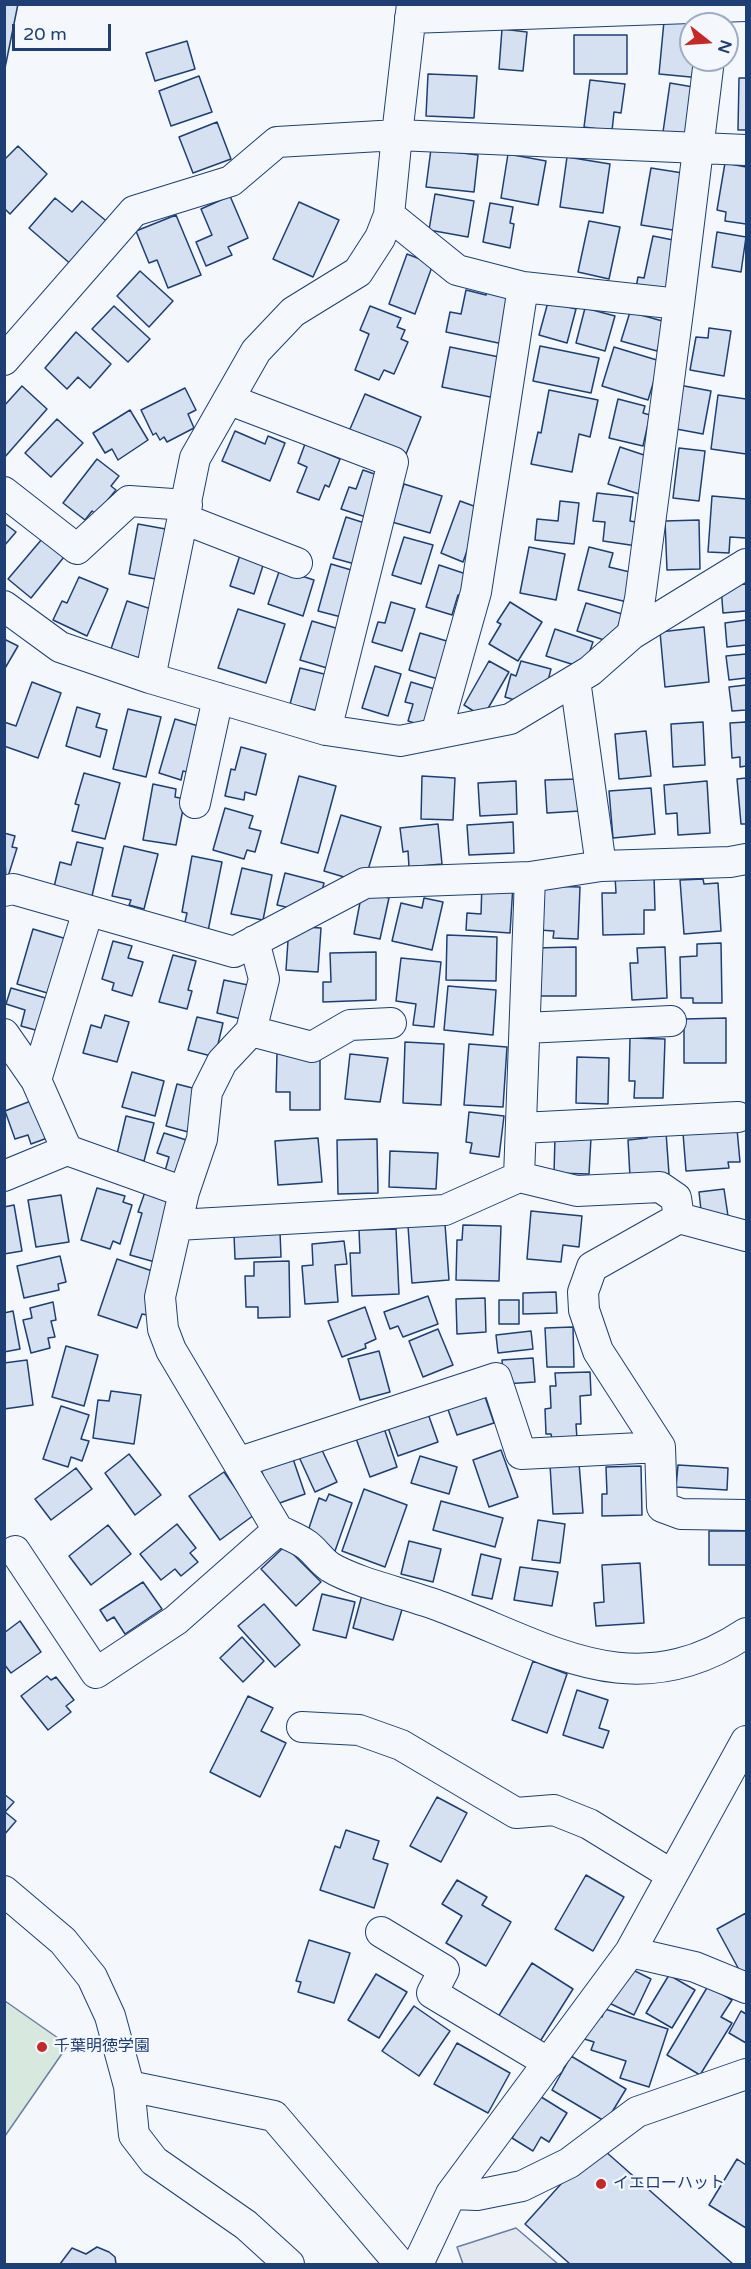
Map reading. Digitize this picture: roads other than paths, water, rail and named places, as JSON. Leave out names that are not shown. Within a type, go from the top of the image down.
[{"type":"street","points":[[728,12],[747,6]]},
{"type":"street","points":[[150,678],[186,512],[195,458],[256,351],[292,312],[358,272],[380,238],[388,215],[411,11],[679,15]]},
{"type":"street","points":[[633,634],[640,599],[707,72]]},
{"type":"street","points":[[4,360],[135,211],[231,181],[277,142],[398,135],[747,150]]},
{"type":"street","points":[[388,215],[457,270],[523,287],[678,304]]},
{"type":"street","points":[[436,734],[476,592],[523,287]]},
{"type":"street","points":[[230,400],[393,462],[326,730]]},
{"type":"street","points":[[4,492],[77,549],[129,501],[186,512],[297,564]]},
{"type":"street","points":[[4,606],[60,647],[150,678],[326,730],[400,741],[510,719],[591,671],[633,634],[747,564]]},
{"type":"street","points":[[575,680],[601,866]]},
{"type":"street","points":[[195,803],[218,698]]},
{"type":"street","points":[[4,891],[14,890],[234,952],[365,883],[530,877],[601,866],[730,862],[747,859]]},
{"type":"street","points":[[519,1177],[530,877]]},
{"type":"street","points":[[36,1080],[88,911]]},
{"type":"street","points":[[254,941],[264,979],[251,1031],[222,1062],[207,1092],[202,1138],[184,1192],[160,1297],[163,1329],[171,1350],[240,1462],[278,1530],[305,1543],[330,1567],[576,1660],[616,1669],[658,1670],[727,1646],[747,1634]]},
{"type":"street","points":[[525,1028],[671,1021]]},
{"type":"street","points":[[251,1031],[312,1047],[350,1025],[391,1023]]},
{"type":"street","points":[[4,1034],[36,1080],[67,1150]]},
{"type":"street","points":[[520,1128],[738,1117]]},
{"type":"street","points":[[4,1176],[67,1150],[184,1192]]},
{"type":"street","points":[[177,1225],[445,1210],[519,1177],[577,1191],[660,1187],[676,1198],[679,1218]]},
{"type":"street","points":[[747,1236],[679,1218],[592,1267],[583,1292],[584,1310],[598,1351],[660,1447],[662,1507],[681,1514],[747,1515]]},
{"type":"street","points":[[240,1462],[496,1378],[521,1454],[660,1447]]},
{"type":"street","points":[[15,1551],[96,1673],[176,1620],[278,1530]]},
{"type":"street","points":[[302,1727],[359,1730],[400,1745],[516,1813],[555,1810],[589,1824],[672,1875]]},
{"type":"street","points":[[418,2265],[451,2194],[630,1952],[747,1741]]},
{"type":"street","points":[[4,1891],[63,1941],[92,1977],[110,2016],[129,2086],[134,2135],[154,2161],[246,2225],[289,2265]]},
{"type":"street","points":[[381,1932],[444,1970],[432,1993],[549,2063]]},
{"type":"street","points":[[630,1952],[695,1967],[747,1988]]},
{"type":"street","points":[[451,2194],[477,2195],[522,2186],[569,2163],[637,2112],[747,2074]]},
{"type":"street","points":[[129,2086],[274,2116],[400,2265]]},
{"type":"place","name":"千葉明徳学園","points":[[42,2047]]},
{"type":"place","name":"イエローハット","points":[[601,2184]]}]
